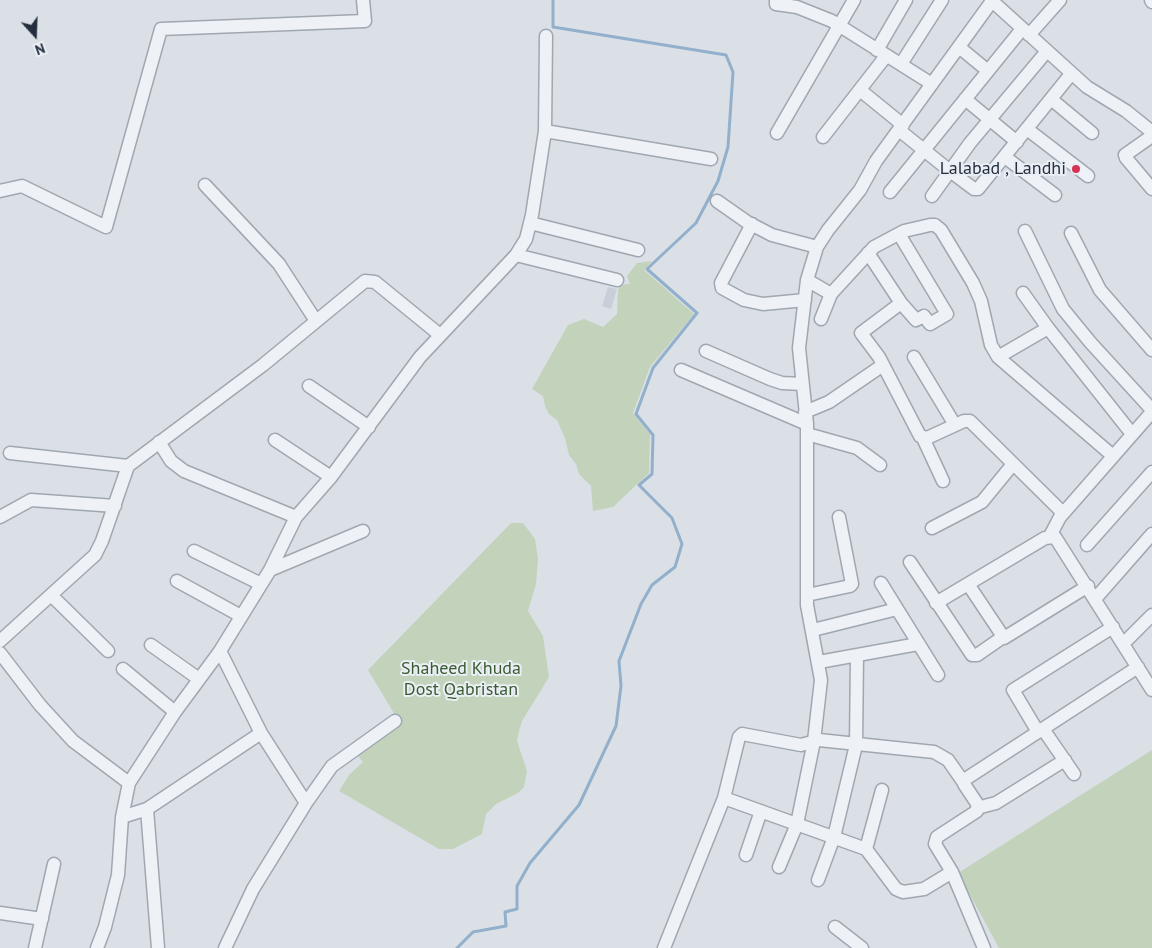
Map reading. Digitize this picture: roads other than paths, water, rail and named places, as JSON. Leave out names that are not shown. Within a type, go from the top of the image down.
[{"type":"street","points":[[0,191],[22,186],[106,227],[161,29],[365,21],[363,0]]},
{"type":"street","points":[[776,0],[776,4],[808,11],[839,26],[932,84]]},
{"type":"street","points":[[776,133],[854,0]]},
{"type":"street","points":[[823,137],[860,90],[882,53],[906,0]]},
{"type":"street","points":[[901,64],[942,0]]},
{"type":"street","points":[[780,867],[797,824],[814,741],[821,680],[807,595],[806,423],[799,348],[807,280],[817,247],[992,0],[1071,74],[1098,95],[1126,111],[1152,134],[1125,155],[1152,189]]},
{"type":"street","points":[[890,192],[988,71],[1060,0]]},
{"type":"street","points":[[97,948],[118,875],[122,817],[129,783],[175,712],[220,651],[270,570],[296,517],[331,477],[369,428],[420,357],[516,255],[526,238],[545,131],[546,36]]},
{"type":"street","points":[[959,47],[988,71]]},
{"type":"street","points":[[932,196],[989,120],[1047,51]]},
{"type":"street","points":[[860,90],[950,171],[974,189],[978,189],[1071,74]]},
{"type":"street","points":[[965,99],[1017,142]]},
{"type":"street","points":[[1051,99],[1092,133]]},
{"type":"street","points":[[1027,129],[1088,176]]},
{"type":"street","points":[[545,131],[711,159]]},
{"type":"street","points":[[1005,157],[1055,196]]},
{"type":"street","points":[[204,185],[279,264],[316,322]]},
{"type":"street","points":[[717,200],[772,235],[817,247]]},
{"type":"street","points":[[530,223],[638,250]]},
{"type":"street","points":[[752,224],[721,283],[722,288],[744,300],[763,304],[805,300]]},
{"type":"street","points":[[821,319],[830,294],[868,253],[885,240],[899,234],[936,225],[941,230],[981,301],[991,345],[998,357],[1113,456]]},
{"type":"street","points":[[936,603],[1050,536],[1063,513],[1152,411],[1063,309],[1025,231]]},
{"type":"street","points":[[1071,233],[1100,290],[1152,350]]},
{"type":"street","points":[[868,253],[901,303],[916,320],[924,316],[930,324],[947,314],[899,234]]},
{"type":"street","points":[[516,255],[617,280]]},
{"type":"street","points":[[807,280],[830,294]]},
{"type":"street","points":[[0,641],[95,555],[115,506],[128,466],[262,365],[365,281],[375,282],[440,335]]},
{"type":"street","points":[[1024,293],[1048,328],[1132,434]]},
{"type":"street","points":[[901,303],[861,333],[883,365],[923,438],[943,481]]},
{"type":"street","points":[[998,357],[1048,328]]},
{"type":"street","points":[[706,351],[770,379],[782,383],[802,384]]},
{"type":"street","points":[[914,357],[955,425]]},
{"type":"street","points":[[806,423],[829,402],[883,365]]},
{"type":"street","points":[[682,370],[806,423],[857,448],[880,464]]},
{"type":"street","points":[[309,386],[369,428]]},
{"type":"street","points":[[923,438],[970,421],[1063,513]]},
{"type":"street","points":[[275,440],[331,477]]},
{"type":"street","points":[[159,442],[172,461],[184,471],[296,517]]},
{"type":"street","points":[[10,453],[128,466]]},
{"type":"street","points":[[932,528],[982,502],[1013,464]]},
{"type":"street","points":[[1087,545],[1152,472]]},
{"type":"street","points":[[0,517],[30,500],[115,506]]},
{"type":"street","points":[[807,595],[852,584],[838,517]]},
{"type":"street","points":[[270,570],[363,530]]},
{"type":"street","points":[[1096,599],[1152,534]]},
{"type":"street","points":[[1050,536],[1055,537],[1063,548],[1123,644],[1144,670],[1152,690]]},
{"type":"street","points":[[194,551],[261,584]]},
{"type":"street","points":[[910,562],[936,603],[974,656],[1088,586]]},
{"type":"street","points":[[177,582],[241,616]]},
{"type":"street","points":[[881,583],[938,675]]},
{"type":"street","points":[[968,584],[1003,637]]},
{"type":"street","points":[[51,595],[108,651]]},
{"type":"street","points":[[813,630],[897,609]]},
{"type":"street","points":[[1123,644],[1152,615]]},
{"type":"street","points":[[1074,774],[1014,693],[1014,688],[1113,627]]},
{"type":"street","points":[[819,662],[918,644]]},
{"type":"street","points":[[151,645],[199,679]]},
{"type":"street","points":[[220,651],[261,733],[306,803]]},
{"type":"street","points":[[0,653],[40,705],[73,741],[129,783]]},
{"type":"street","points":[[818,880],[834,837],[856,745],[857,655]]},
{"type":"street","points":[[123,669],[175,712]]},
{"type":"street","points":[[964,783],[965,778],[1040,730],[1144,670]]},
{"type":"street","points":[[225,948],[253,889],[306,803],[337,762],[394,720]]},
{"type":"street","points":[[122,817],[147,809],[261,733]]},
{"type":"street","points":[[664,948],[724,798],[741,734],[744,733],[801,745],[814,741],[934,752],[948,760],[964,783],[977,808]]},
{"type":"street","points":[[984,948],[952,872],[936,848],[935,841],[937,837],[975,812],[977,808],[996,803],[1065,760]]},
{"type":"street","points":[[866,848],[882,790]]},
{"type":"street","points":[[724,798],[866,848],[896,888],[903,892],[915,892],[924,889],[952,872]]},
{"type":"street","points":[[147,809],[158,948]]},
{"type":"street","points":[[746,855],[760,811]]},
{"type":"street","points":[[35,948],[54,864]]},
{"type":"street","points":[[0,913],[42,919]]},
{"type":"street","points":[[835,927],[862,948]]},
{"type":"waterway","points":[[457,948],[473,932],[506,926],[505,912],[517,909],[517,886],[530,863],[579,805],[616,726],[621,686],[619,661],[641,604],[652,585],[675,567],[682,544],[672,518],[639,485],[652,474],[653,435],[636,414],[653,368],[697,313],[647,269],[696,223],[718,181],[728,147],[733,72],[726,55],[553,27],[553,0]]},
{"type":"place","name":"Lalabad , Landhi","points":[[1076,169]]},
{"type":"park label","name":"Shaheed Khuda Dost Qabristan","points":[[461,680]]}]
